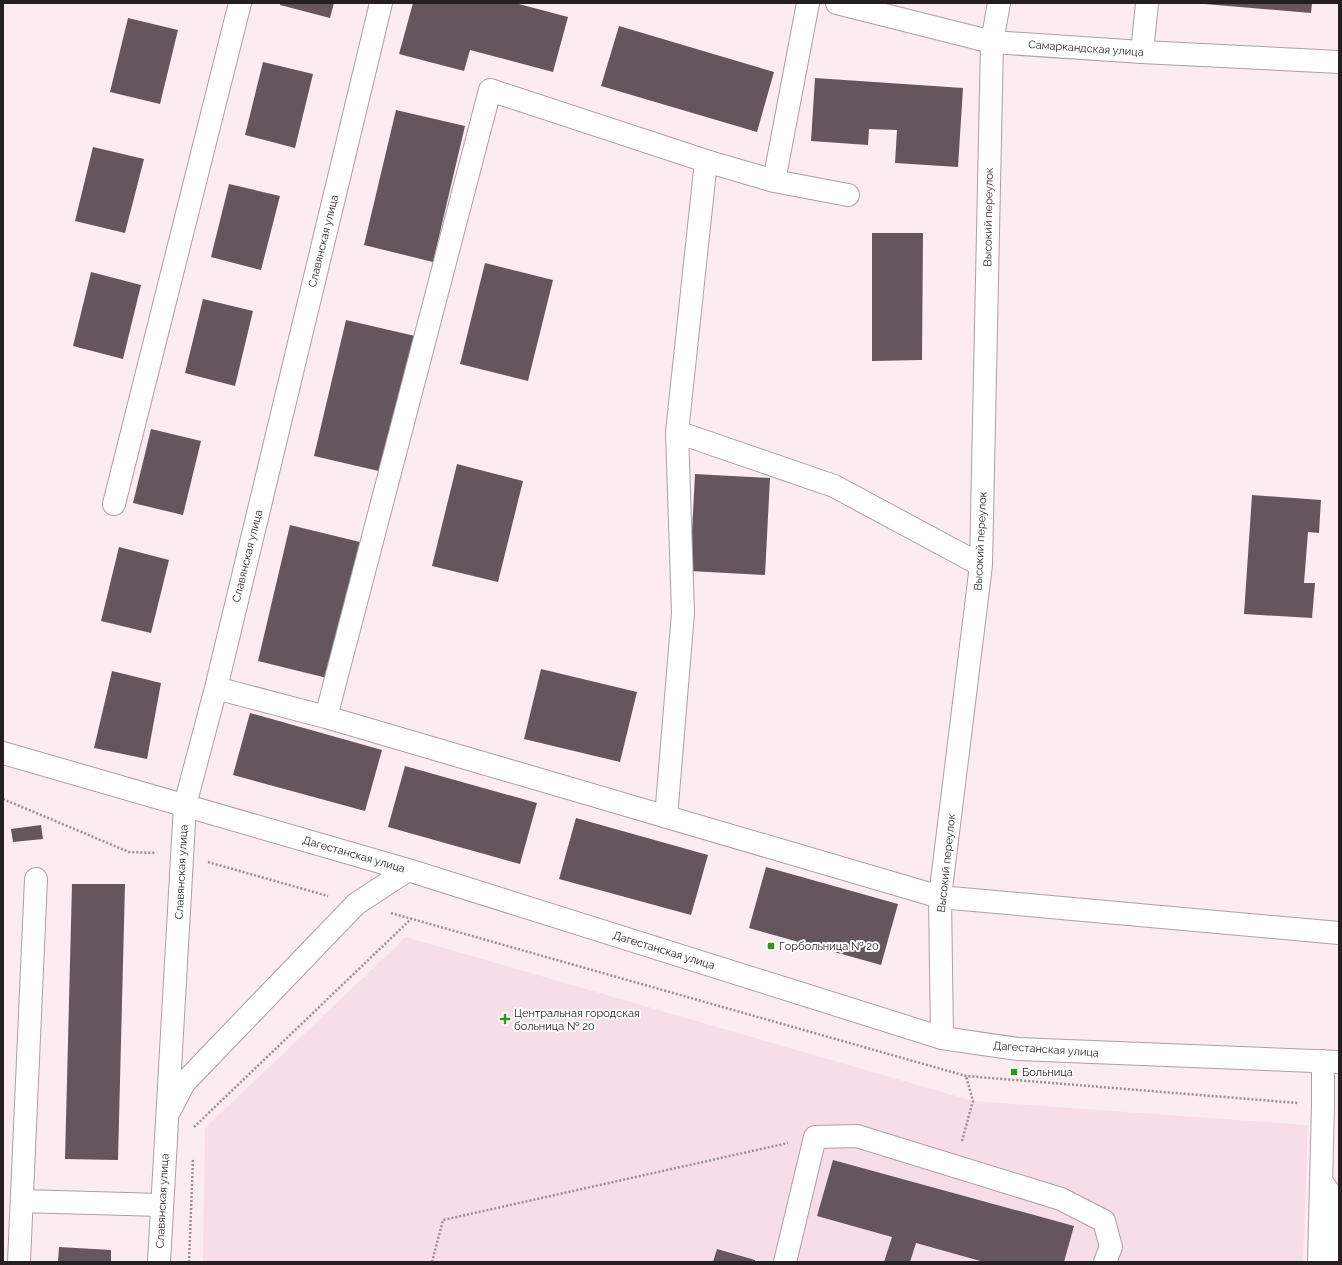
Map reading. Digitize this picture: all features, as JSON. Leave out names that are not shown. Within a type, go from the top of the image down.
[{"type":"street","points":[[114,504],[240,3]]},
{"type":"street","name":"Славянская улица","points":[[159,1262],[161,1204],[185,805],[216,688],[381,3]]},
{"type":"street","points":[[774,181],[808,3]]},
{"type":"street","name":"Самаркандская улица","points":[[837,3],[992,42],[1142,52],[1339,62]]},
{"type":"street","name":"Высокий переулок","points":[[942,1038],[940,897],[981,565],[992,42],[999,3]]},
{"type":"street","points":[[1142,52],[1147,3]]},
{"type":"street","points":[[326,717],[490,90],[706,161],[774,181],[848,195]]},
{"type":"street","points":[[666,816],[683,613],[677,432],[706,161]]},
{"type":"street","points":[[677,432],[834,486],[981,565]]},
{"type":"street","points":[[216,688],[326,717],[940,897],[1339,933]]},
{"type":"street","name":"Дагестанская улица","points":[[3,753],[408,870],[942,1038],[1018,1049],[1331,1061]]},
{"type":"street","name":"Славянская улица","points":[[167,1117],[184,1083],[356,904],[408,870]]},
{"type":"street","points":[[19,1262],[36,879]]},
{"type":"street","points":[[1319,1262],[1323,1105],[1331,1061]]},
{"type":"street","points":[[785,1262],[816,1137],[857,1136],[1061,1199],[1104,1221],[1111,1247],[1105,1262]]},
{"type":"street","points":[[1321,1181],[1338,1204],[1337,1262]]},
{"type":"street","points":[[22,1201],[161,1204]]},
{"type":"path","points":[[3,799],[129,852],[182,854],[966,1076],[1323,1105]]},
{"type":"path","points":[[194,1133],[194,1126],[411,919]]},
{"type":"path","points":[[956,1166],[973,1101],[966,1076]]},
{"type":"path","points":[[432,1262],[443,1220],[816,1137]]},
{"type":"path","points":[[189,1262],[193,1156]]},
{"type":"shaded area","name":"Центральная городская больница № 20","points":[[406,937],[973,1101],[1308,1125],[1303,1262],[203,1262],[205,1128]]},
{"type":"building","points":[[280,3],[334,3],[330,18],[280,5]]},
{"type":"building","points":[[413,3],[515,3],[568,17],[553,72],[470,50],[464,71],[399,54]]},
{"type":"building","points":[[1193,3],[1312,3],[1311,13]]},
{"type":"building","points":[[128,18],[178,30],[160,104],[110,92]]},
{"type":"building","points":[[619,26],[774,72],[757,132],[601,86]]},
{"type":"building","points":[[263,62],[313,74],[295,148],[245,135]]},
{"type":"building","points":[[815,78],[963,88],[958,167],[895,163],[897,130],[869,129],[868,145],[811,141]]},
{"type":"building","points":[[396,110],[465,126],[433,262],[364,245]]},
{"type":"building","points":[[93,147],[144,159],[125,233],[75,221]]},
{"type":"building","points":[[229,184],[280,196],[261,270],[211,257]]},
{"type":"building","points":[[872,233],[923,233],[922,360],[872,361]]},
{"type":"building","points":[[485,263],[553,280],[528,381],[460,364]]},
{"type":"building","points":[[91,272],[141,285],[123,359],[73,346]]},
{"type":"building","points":[[203,299],[253,311],[235,386],[185,373]]},
{"type":"building","points":[[346,320],[415,336],[383,472],[314,456]]},
{"type":"building","points":[[151,429],[201,441],[183,515],[133,503]]},
{"type":"building","points":[[457,464],[523,481],[498,582],[432,566]]},
{"type":"building","points":[[695,474],[770,478],[765,575],[690,571]]},
{"type":"building","points":[[1252,495],[1321,500],[1319,533],[1308,532],[1304,583],[1315,583],[1312,618],[1244,614]]},
{"type":"building","points":[[290,525],[360,542],[327,678],[258,661]]},
{"type":"building","points":[[119,547],[169,560],[151,633],[101,621]]},
{"type":"building","points":[[541,669],[637,692],[620,762],[524,739]]},
{"type":"building","points":[[112,671],[161,683],[147,759],[94,748]]},
{"type":"building","points":[[250,713],[382,750],[365,811],[233,775]]},
{"type":"building","points":[[405,766],[537,803],[520,864],[388,827]]},
{"type":"building","points":[[576,818],[708,855],[691,915],[559,879]]},
{"type":"building","points":[[41,825],[43,839],[13,842],[11,829]]},
{"type":"building","points":[[766,867],[898,904],[881,965],[749,928]]},
{"type":"building","points":[[72,884],[125,884],[118,1160],[65,1159]]},
{"type":"building","points":[[833,1160],[1074,1226],[1064,1262],[984,1262],[916,1243],[910,1262],[884,1262],[892,1237],[817,1216]]},
{"type":"building","points":[[59,1247],[111,1250],[111,1262],[58,1262]]},
{"type":"building","points":[[717,1249],[755,1260],[755,1262],[713,1262]]},
{"type":"place","name":"Горбольница № 20","points":[[771,946]]},
{"type":"place","name":"Центральная городская больница № 20","points":[[505,1019]]},
{"type":"place","name":"Больница","points":[[1014,1072]]}]
